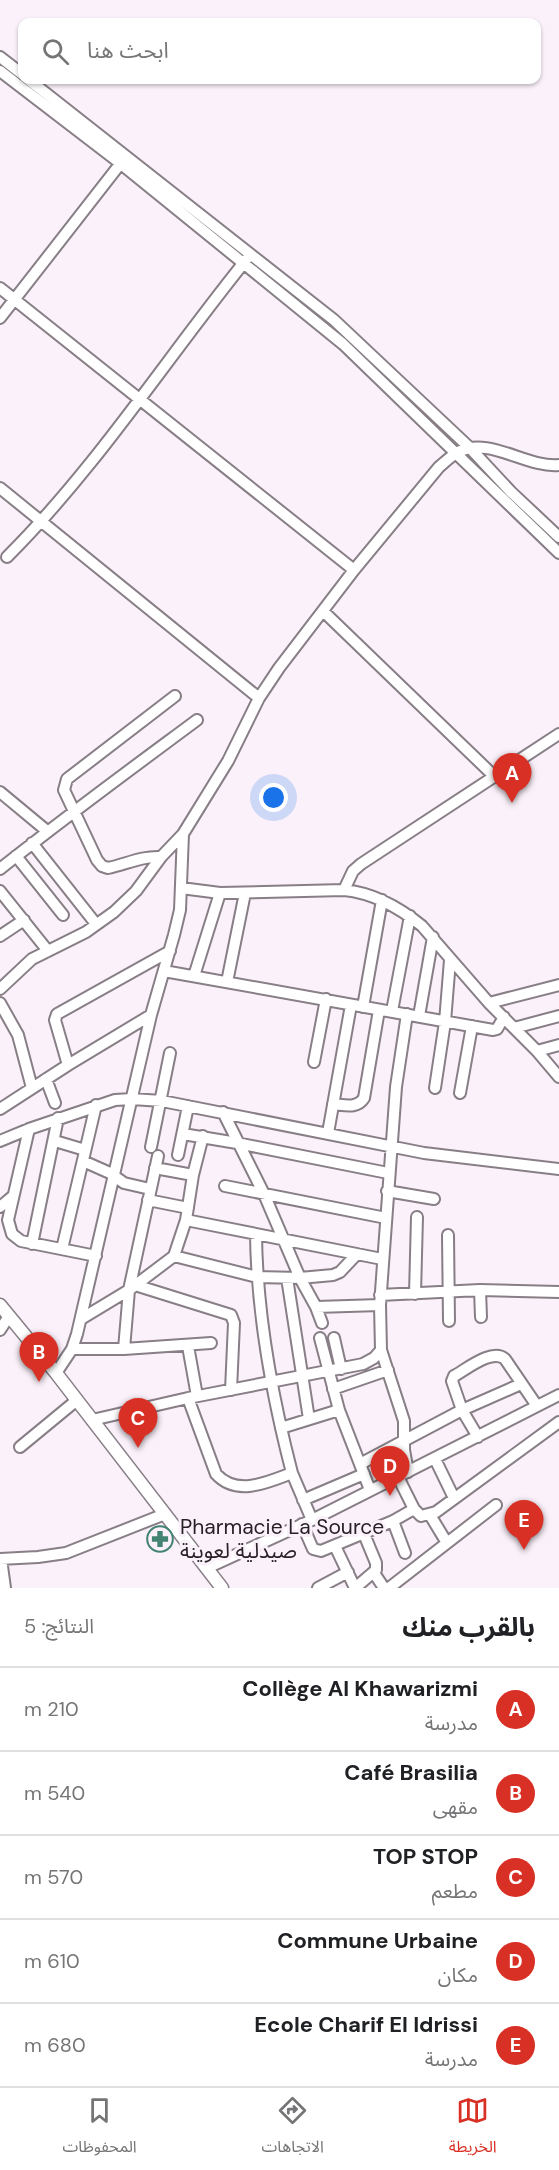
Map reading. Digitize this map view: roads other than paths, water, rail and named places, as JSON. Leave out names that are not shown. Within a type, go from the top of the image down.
[{"type":"main road","points":[[0,1305],[56,1373],[222,1588]]},
{"type":"street","points":[[0,57],[18,71]]},
{"type":"street","points":[[0,71],[123,160]]},
{"type":"street","points":[[34,84],[247,260],[343,344],[559,553]]},
{"type":"street","points":[[0,318],[123,160]]},
{"type":"street","points":[[8,557],[43,521],[141,399],[247,260]]},
{"type":"street","points":[[247,260],[334,320],[470,448],[511,492],[559,537]]},
{"type":"street","points":[[0,288],[354,570]]},
{"type":"street","points":[[0,989],[33,959],[86,932],[120,907],[136,891],[161,857],[183,834],[228,761],[259,698],[279,668],[354,570],[440,467],[456,453],[470,448],[489,450],[546,465],[559,465]]},
{"type":"street","points":[[0,488],[259,698]]},
{"type":"street","points":[[324,612],[494,776]]},
{"type":"street","points":[[161,857],[149,856],[108,868],[102,866],[64,790],[67,779],[175,696]]},
{"type":"street","points":[[0,869],[47,831],[197,720]]},
{"type":"street","points":[[344,890],[353,872],[361,864],[559,734]]},
{"type":"street","points":[[0,792],[47,831]]},
{"type":"street","points":[[56,1373],[72,1349],[81,1319],[113,1176],[180,910],[183,834]]},
{"type":"street","points":[[32,843],[96,924]]},
{"type":"street","points":[[16,856],[63,915]]},
{"type":"street","points":[[180,888],[220,893],[344,890],[358,891],[382,900],[410,916],[433,937],[450,960],[559,1077]]},
{"type":"street","points":[[0,891],[48,951]]},
{"type":"street","points":[[194,976],[220,893]]},
{"type":"street","points":[[227,982],[245,893]]},
{"type":"street","points":[[363,1007],[382,900]]},
{"type":"street","points":[[392,1011],[410,916]]},
{"type":"street","points":[[0,936],[24,921]]},
{"type":"street","points":[[408,1472],[404,1450],[404,1421],[381,1350],[380,1300],[396,1087],[433,937]]},
{"type":"street","points":[[68,1065],[55,1020],[57,1014],[170,951]]},
{"type":"street","points":[[435,1088],[445,1022],[450,960]]},
{"type":"street","points":[[164,971],[493,1030],[497,1029],[504,1017]]},
{"type":"street","points":[[489,1003],[559,985]]},
{"type":"street","points":[[314,1062],[326,999]]},
{"type":"street","points":[[0,1003],[18,1035],[32,1088]]},
{"type":"street","points":[[328,1133],[351,1005]]},
{"type":"street","points":[[333,1104],[355,1106],[364,1098],[379,1010]]},
{"type":"street","points":[[0,1108],[152,1015]]},
{"type":"street","points":[[514,1028],[559,1016]]},
{"type":"street","points":[[460,1093],[472,1026]]},
{"type":"street","points":[[537,1051],[559,1045]]},
{"type":"street","points":[[124,1349],[132,1288],[155,1168],[155,1152],[170,1053]]},
{"type":"street","points":[[46,1079],[55,1103]]},
{"type":"street","points":[[0,1141],[96,1105],[115,1100],[132,1099],[162,1101],[223,1112],[391,1146],[471,1159],[559,1169]]},
{"type":"street","points":[[62,1249],[96,1105]]},
{"type":"street","points":[[178,1155],[188,1106]]},
{"type":"street","points":[[223,1112],[264,1194],[322,1323]]},
{"type":"street","points":[[32,1244],[58,1118]]},
{"type":"street","points":[[29,1129],[12,1197],[8,1220],[9,1229],[16,1238],[32,1244],[96,1256]]},
{"type":"street","points":[[183,1134],[388,1173]]},
{"type":"street","points":[[81,1319],[132,1288],[174,1256],[186,1220],[193,1175],[203,1136]]},
{"type":"street","points":[[54,1141],[84,1156],[124,1183],[188,1208]]},
{"type":"street","points":[[155,1168],[193,1175]]},
{"type":"street","points":[[225,1186],[386,1218]]},
{"type":"street","points":[[387,1191],[434,1198]]},
{"type":"street","points":[[0,1206],[12,1197]]},
{"type":"street","points":[[416,1294],[417,1217]]},
{"type":"street","points":[[186,1220],[382,1259]]},
{"type":"street","points":[[256,1235],[257,1277],[272,1381],[281,1428],[292,1473],[303,1500],[313,1549],[316,1551],[334,1546],[393,1521],[414,1509]]},
{"type":"street","points":[[448,1235],[448,1322]]},
{"type":"street","points":[[174,1256],[257,1277],[300,1278],[333,1275],[340,1272],[357,1254]]},
{"type":"street","points":[[287,1278],[309,1419]]},
{"type":"street","points":[[132,1288],[231,1315],[234,1323],[231,1390]]},
{"type":"street","points":[[480,1290],[481,1317]]},
{"type":"street","points":[[316,1307],[416,1294],[480,1290],[559,1293]]},
{"type":"street","points":[[0,1330],[9,1316]]},
{"type":"street","points":[[320,1338],[339,1410],[370,1491]]},
{"type":"street","points":[[334,1338],[341,1369]]},
{"type":"street","points":[[72,1349],[124,1349],[211,1343]]},
{"type":"street","points":[[188,1346],[192,1397],[216,1474],[229,1484],[253,1486],[292,1473]]},
{"type":"street","points":[[92,1420],[192,1397],[341,1369],[369,1361],[381,1350]]},
{"type":"street","points":[[478,1437],[462,1410],[452,1385],[454,1376],[492,1355],[505,1359],[537,1406]]},
{"type":"street","points":[[333,1389],[388,1370]]},
{"type":"street","points":[[303,1500],[362,1469],[405,1441],[462,1410],[521,1384]]},
{"type":"street","points":[[207,1568],[307,1522],[559,1395]]},
{"type":"street","points":[[20,1447],[77,1400]]},
{"type":"street","points":[[281,1428],[339,1410]]},
{"type":"street","points":[[398,1477],[414,1509],[421,1516],[430,1515],[559,1422]]},
{"type":"street","points":[[435,1459],[454,1498]]},
{"type":"street","points":[[389,1588],[496,1505]]},
{"type":"street","points":[[5,1588],[1,1559],[66,1553],[165,1514]]},
{"type":"street","points":[[430,1515],[447,1543]]},
{"type":"street","points":[[393,1521],[405,1553]]},
{"type":"street","points":[[334,1546],[355,1588],[376,1570],[376,1563],[364,1534]]},
{"type":"street","points":[[318,1588],[348,1572]]},
{"type":"street","points":[[374,1574],[384,1588]]},
{"type":"place","name":"Collège Al Khawarizmi","points":[[512,803]]},
{"type":"place","name":"Café Brasilia","points":[[39,1382]]},
{"type":"place","name":"TOP STOP","points":[[138,1448]]},
{"type":"place","name":"Commune Urbaine","points":[[390,1496]]},
{"type":"place","name":"Pharmacie La Source صيدلية لعوينة","points":[[160,1539]]},
{"type":"place","name":"Ecole Charif El Idrissi","points":[[524,1550]]}]
